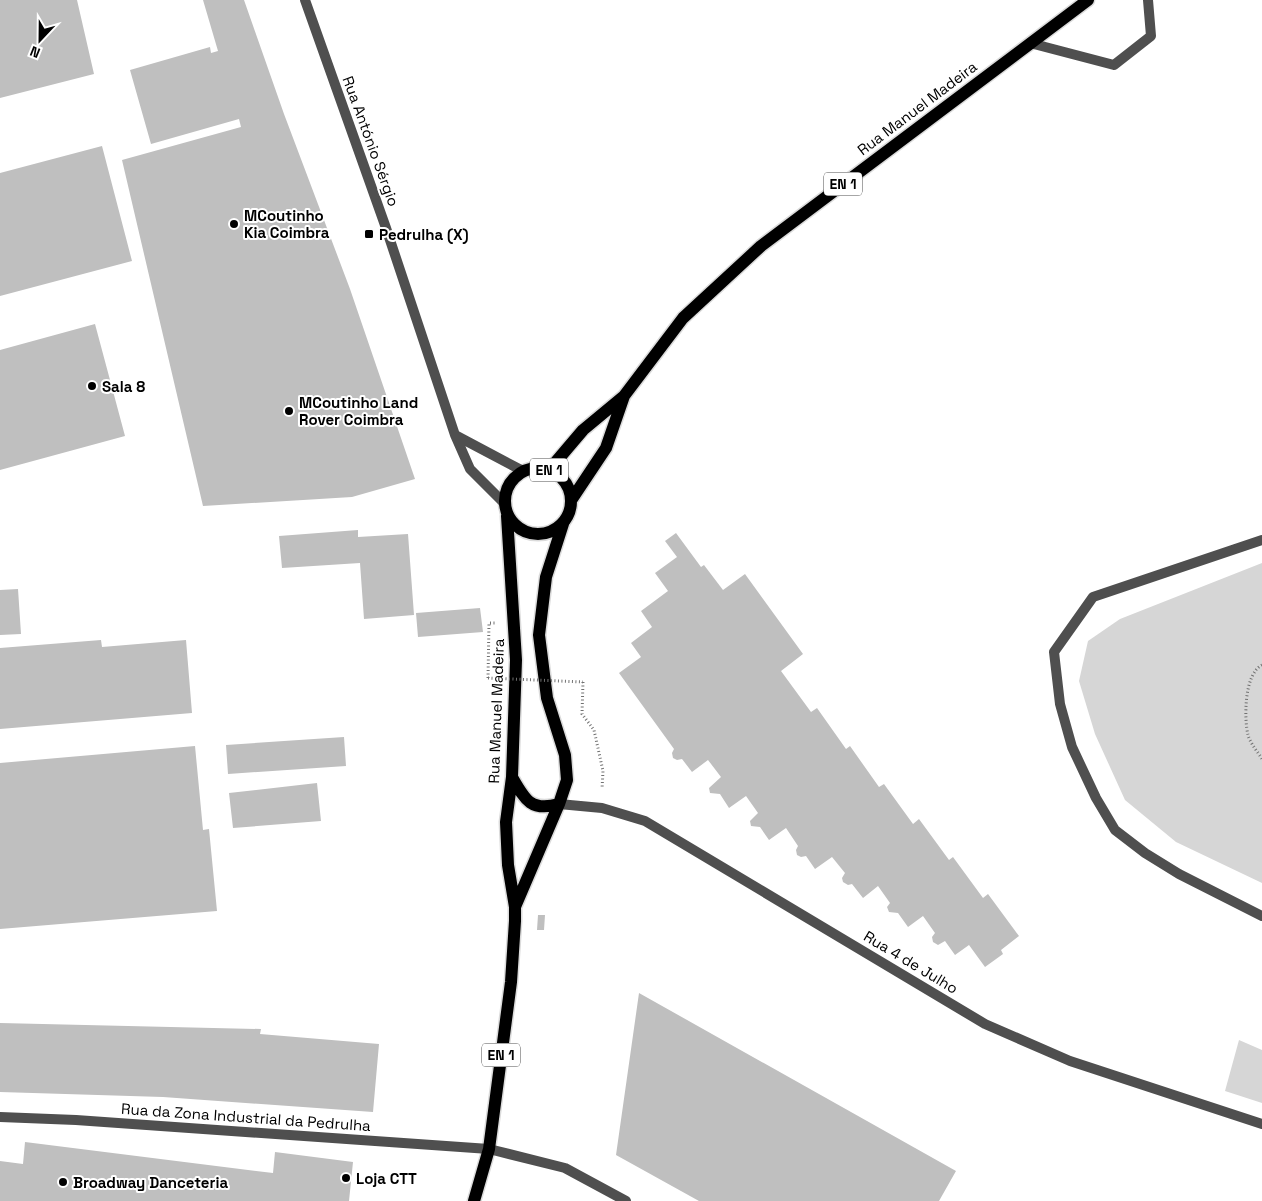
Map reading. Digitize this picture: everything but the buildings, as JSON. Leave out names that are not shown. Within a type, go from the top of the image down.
[{"type":"main road","name":"Rua Manuel Madeira","points":[[549,470],[583,430],[624,396],[683,318],[761,246],[1088,0]]},
{"type":"main road","name":"Rua Manuel Madeira","points":[[572,499],[606,448],[624,396]]},
{"type":"main road","name":"EN 1","points":[[507,516],[504,503],[506,490],[513,479],[523,471],[536,468],[549,470],[560,476],[568,487],[572,499],[570,512],[563,524]]},
{"type":"main road","name":"Rua Manuel Madeira","points":[[474,1201],[489,1149],[511,982],[515,907],[508,866],[506,822],[512,777],[516,660],[507,516]]},
{"type":"main road","points":[[507,516],[515,526],[527,533],[540,535],[553,532],[563,524]]},
{"type":"main road","name":"Rua Manuel Madeira","points":[[515,907],[559,804],[567,780],[565,755],[547,698],[539,635],[546,577],[563,524]]},
{"type":"main road","points":[[512,777],[525,799],[535,805],[547,807],[559,804]]},
{"type":"street","name":"Rua António Sérgio","points":[[304,0],[386,228],[455,435],[470,470],[504,503]]},
{"type":"street","points":[[1030,43],[1114,65],[1151,36],[1148,0]]},
{"type":"street","points":[[455,435],[523,471]]},
{"type":"street","points":[[1262,540],[1093,597],[1054,652],[1060,704],[1072,747],[1096,798],[1115,830],[1145,853],[1179,874],[1262,916]]},
{"type":"street","name":"Rua 4 de Julho","points":[[559,804],[602,808],[645,821],[986,1024],[1070,1061],[1262,1124]]},
{"type":"street","name":"Rua da Zona Industrial da Pedrulha","points":[[0,1117],[76,1120],[489,1149],[564,1168],[626,1201]]},
{"type":"path","points":[[489,635],[488,678],[583,682],[582,714],[594,730],[603,771],[602,808]]},
{"type":"path","points":[[1262,665],[1258,667],[1248,687],[1245,713],[1248,737],[1262,759]]},
{"type":"shaded area","points":[[1262,563],[1262,883],[1176,842],[1125,800],[1095,734],[1079,681],[1088,641],[1120,619]]},
{"type":"shaded area","points":[[1239,1040],[1262,1050],[1262,1103],[1225,1091]]},
{"type":"place","name":"MCoutinho Kia Coimbra","points":[[234,224]]},
{"type":"place","name":"Pedrulha (X)","points":[[369,234]]},
{"type":"place","name":"Sala 8","points":[[92,386]]},
{"type":"place","name":"MCoutinho Land Rover Coimbra","points":[[289,411]]},
{"type":"place","name":"Loja CTT","points":[[346,1178]]},
{"type":"place","name":"Broadway Danceteria","points":[[63,1182]]}]
